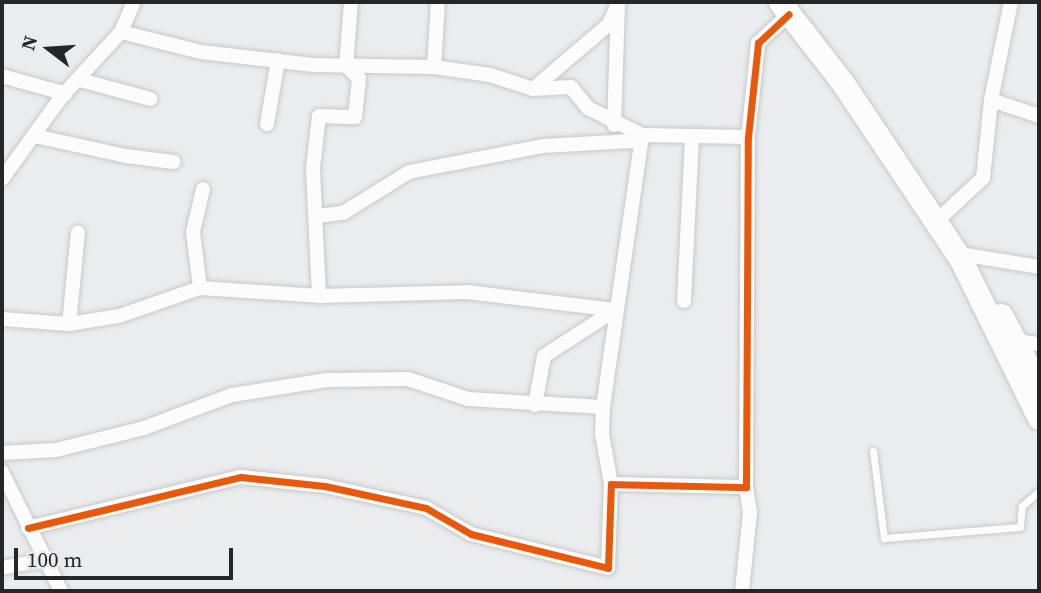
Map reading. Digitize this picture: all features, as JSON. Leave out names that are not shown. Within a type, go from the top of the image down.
[{"type":"main road","points":[[787,6],[876,113],[966,255],[1028,342],[1039,386]]},
{"type":"main road","points":[[787,6],[850,93],[960,258],[1039,418]]},
{"type":"street","points":[[2,179],[66,94],[121,32],[134,2]]},
{"type":"street","points":[[346,66],[351,2]]},
{"type":"street","points":[[434,66],[438,2]]},
{"type":"street","points":[[942,216],[983,178],[991,100],[1011,2]]},
{"type":"street","points":[[533,89],[583,49],[608,24],[618,4]]},
{"type":"street","points":[[614,125],[618,4]]},
{"type":"street","points":[[742,591],[750,512],[746,487],[748,137],[758,43],[787,6]]},
{"type":"street","points":[[121,32],[201,52],[346,66],[434,66],[490,75],[533,89],[571,87],[588,108],[614,125],[642,135],[692,139],[748,137]]},
{"type":"street","points":[[267,124],[278,60]]},
{"type":"street","points":[[319,296],[313,168],[319,116],[355,117],[359,78],[346,66]]},
{"type":"street","points":[[2,76],[66,94]]},
{"type":"street","points":[[80,80],[151,99]]},
{"type":"street","points":[[991,100],[1039,116]]},
{"type":"street","points":[[317,216],[343,213],[409,172],[543,146],[632,141],[642,135]]},
{"type":"street","points":[[28,528],[241,477],[325,486],[426,508],[471,534],[608,568],[611,484],[602,434],[603,407],[642,135]]},
{"type":"street","points":[[35,136],[126,156],[174,162]]},
{"type":"street","points":[[684,301],[692,139]]},
{"type":"street","points":[[200,288],[193,232],[203,189]]},
{"type":"street","points":[[69,324],[78,232]]},
{"type":"street","points":[[966,255],[1039,267]]},
{"type":"street","points":[[2,319],[69,324],[145,309],[200,288],[319,296],[467,292],[615,310]]},
{"type":"street","points":[[535,405],[544,356],[615,310]]},
{"type":"street","points":[[2,453],[56,450],[144,428],[232,395],[327,380],[408,379],[468,399],[603,407]]},
{"type":"street","points":[[2,472],[28,528],[48,559],[61,591]]},
{"type":"street","points":[[611,484],[746,487]]},
{"type":"street","points":[[2,568],[48,559]]},
{"type":"lane","points":[[873,451],[884,538],[1020,527],[1022,506],[1039,491]]},
{"type":"cycle path","points":[[28,528],[241,477],[325,486],[426,508],[471,534],[608,568],[611,484],[746,487],[748,137],[758,43],[789,14]]}]
